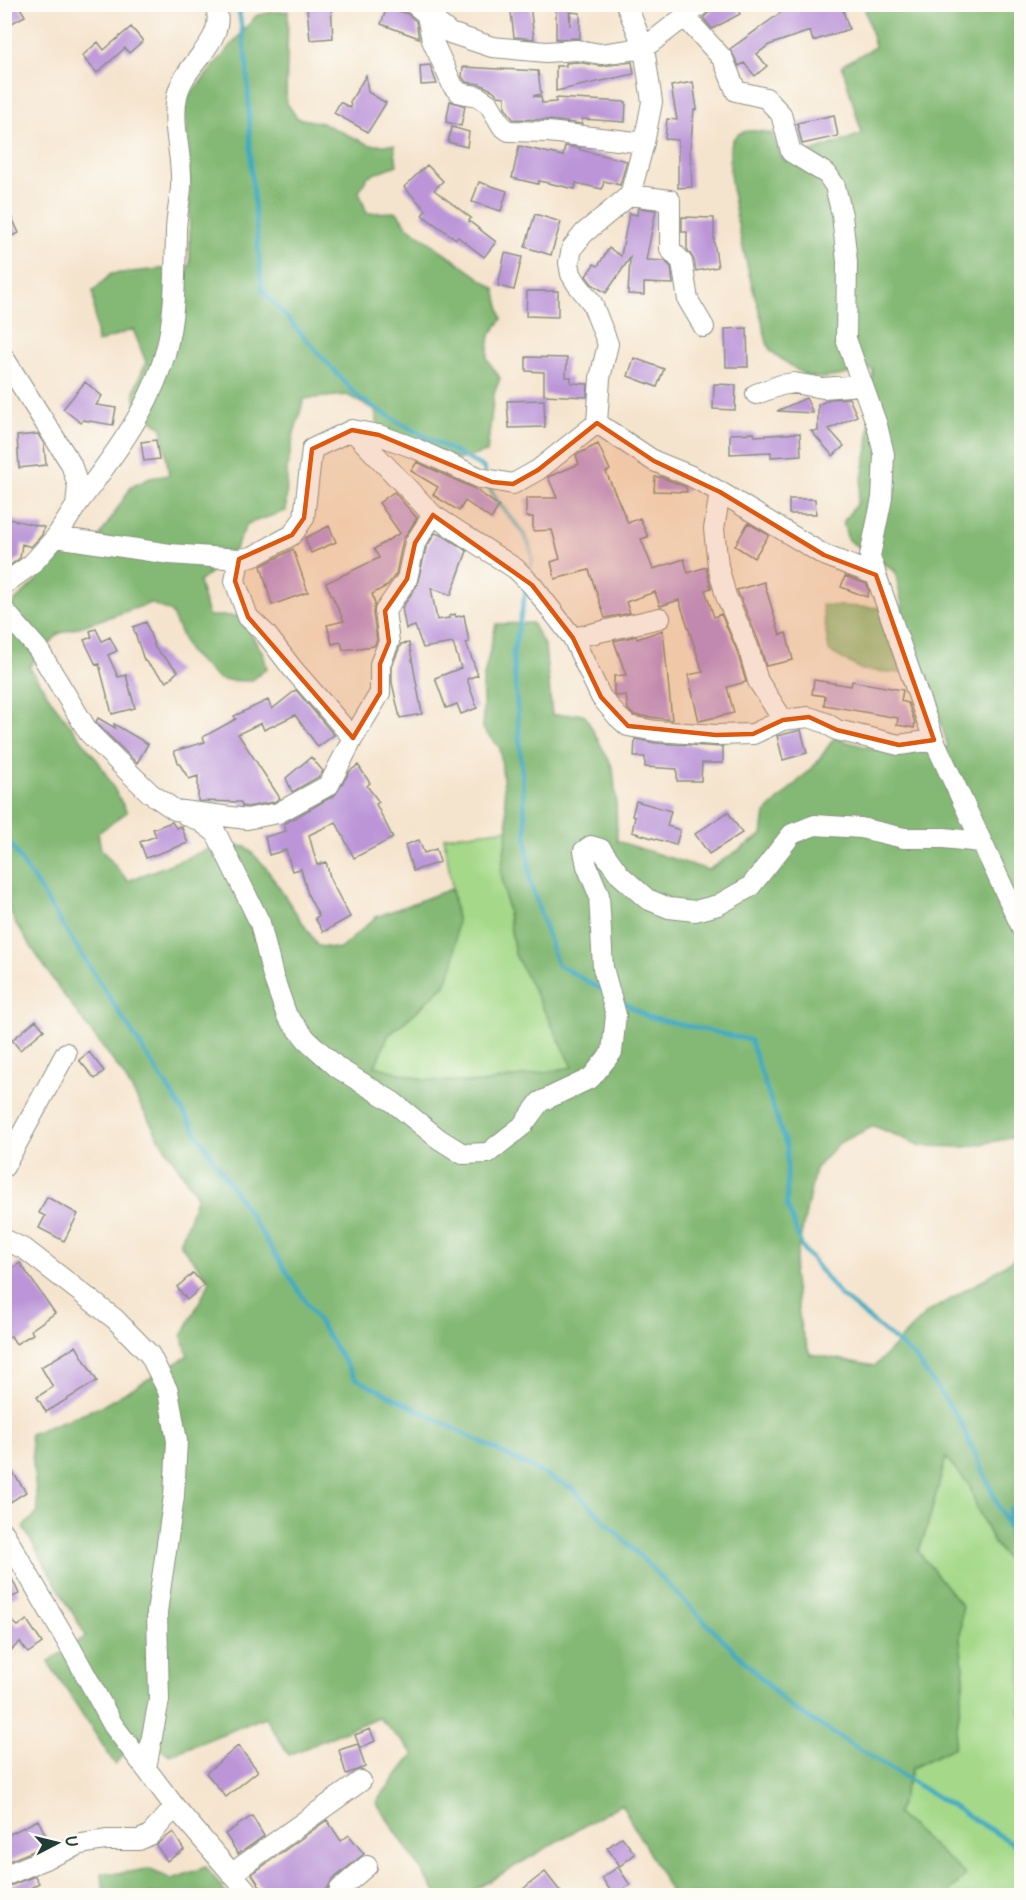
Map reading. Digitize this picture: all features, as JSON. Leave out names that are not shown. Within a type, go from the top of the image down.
[{"type":"street","points":[[4,584],[32,564],[56,537],[124,441],[145,405],[165,354],[175,297],[176,231],[181,184],[175,131],[177,96],[188,70],[204,52],[216,33],[220,16],[215,4]]},
{"type":"street","points":[[56,537],[170,554],[239,559],[252,557],[292,535],[304,518],[312,449],[352,430],[379,435],[417,449],[486,480],[513,484],[529,475],[597,423],[600,378],[608,344],[592,303],[577,284],[568,263],[572,248],[584,233],[630,195],[644,143],[652,102],[644,48],[626,4]]},
{"type":"street","points":[[421,10],[450,33],[492,47],[546,52],[577,50],[601,54],[644,48],[700,4]]},
{"type":"street","points":[[421,10],[453,86],[460,93],[477,96],[489,104],[502,126],[508,131],[548,132],[644,143]]},
{"type":"street","points":[[684,16],[723,59],[736,91],[766,98],[781,114],[790,152],[827,174],[834,186],[842,215],[846,246],[846,339],[877,425],[884,454],[882,498],[870,556],[934,740],[1022,928]]},
{"type":"street","points":[[630,195],[670,200],[669,249],[682,262],[688,300],[704,327]]},
{"type":"street","points":[[4,358],[71,464],[78,486],[76,506]]},
{"type":"street","points":[[756,394],[794,383],[823,388],[861,385]]},
{"type":"street","points":[[597,423],[654,461],[691,476],[720,492],[824,555],[876,575]]},
{"type":"street","points":[[352,430],[433,515],[516,569],[532,585],[573,638],[601,697],[617,717],[628,726],[657,731],[716,735],[753,734],[783,720],[809,717],[837,730],[899,745],[934,740]]},
{"type":"street","points":[[720,492],[714,529],[718,566],[726,596],[748,647],[758,681],[783,720]]},
{"type":"street","points":[[175,810],[247,819],[278,813],[329,784],[380,693],[380,664],[389,642],[385,611],[407,579],[415,543],[433,515]]},
{"type":"street","points":[[239,559],[235,581],[248,617],[266,633],[292,668],[353,738]]},
{"type":"street","points":[[4,610],[38,649],[89,733],[143,787],[175,810],[200,821],[216,833],[260,922],[273,976],[287,1016],[307,1040],[338,1068],[393,1102],[439,1139],[463,1154],[488,1153],[522,1126],[540,1102],[591,1078],[612,1052],[616,1015],[603,968],[599,896],[584,852],[591,846],[601,849],[620,875],[646,899],[669,908],[695,911],[718,905],[750,887],[792,834],[814,825],[861,828],[904,838],[944,838],[980,842]]},
{"type":"street","points":[[573,638],[660,618]]},
{"type":"street","points":[[4,1167],[66,1053]]},
{"type":"street","points":[[4,1239],[26,1250],[115,1319],[150,1354],[168,1391],[177,1441],[175,1485],[157,1612],[159,1700],[146,1768]]},
{"type":"street","points":[[4,1533],[113,1725],[175,1807],[251,1896]]},
{"type":"street","points":[[231,1874],[361,1781]]},
{"type":"street","points":[[4,1876],[81,1844],[131,1840],[150,1835],[175,1807]]},
{"type":"street","points":[[338,1896],[340,1889],[367,1866]]},
{"type":"highlighted area","points":[[597,423],[654,461],[720,492],[824,555],[876,575],[934,740],[899,745],[837,730],[809,717],[783,720],[753,734],[716,735],[628,726],[601,697],[573,638],[532,585],[433,515],[415,543],[407,579],[385,611],[389,642],[380,664],[380,693],[353,738],[248,617],[235,581],[239,559],[292,535],[304,518],[312,449],[352,430],[379,435],[492,482],[513,484],[538,470]]},
{"type":"green space","points":[[864,5],[1021,5],[1021,1136],[966,1147],[921,1146],[874,1126],[839,1143],[815,1169],[793,1274],[801,1329],[810,1354],[875,1366],[926,1313],[986,1278],[1021,1254],[1021,1578],[994,1543],[976,1506],[970,1486],[946,1458],[926,1531],[918,1551],[962,1606],[960,1638],[964,1678],[954,1747],[912,1768],[897,1814],[966,1875],[946,1895],[667,1895],[671,1892],[621,1804],[466,1895],[438,1895],[376,1802],[414,1754],[378,1717],[289,1755],[265,1717],[170,1755],[139,1737],[115,1764],[48,1662],[86,1636],[23,1527],[38,1512],[30,1434],[104,1405],[188,1356],[182,1336],[210,1281],[180,1244],[197,1196],[161,1141],[122,1073],[60,990],[16,924],[5,900],[5,611],[62,555],[91,550],[131,487],[150,478],[169,475],[162,428],[136,406],[134,391],[146,362],[133,329],[97,343],[93,291],[111,274],[190,266],[189,150],[183,103],[256,16],[288,11],[286,102],[297,118],[322,123],[370,145],[394,145],[397,165],[368,176],[359,192],[367,213],[397,212],[407,226],[495,289],[502,319],[490,335],[487,359],[500,378],[494,394],[487,452],[458,460],[378,427],[375,410],[347,395],[304,399],[287,469],[286,511],[247,524],[232,555],[199,582],[208,616],[239,616],[263,653],[267,668],[251,681],[223,680],[216,677],[189,652],[171,612],[151,603],[58,634],[29,667],[100,764],[127,812],[98,833],[101,849],[128,881],[221,844],[246,847],[264,865],[318,946],[340,949],[376,917],[451,889],[457,919],[454,962],[445,985],[388,1036],[375,1066],[424,1080],[482,1083],[573,1067],[515,954],[501,872],[508,829],[500,748],[483,729],[483,680],[496,624],[532,623],[545,647],[552,715],[584,714],[613,768],[617,841],[708,870],[762,835],[765,813],[816,764],[834,738],[870,748],[911,752],[948,747],[927,675],[862,670],[829,651],[822,605],[903,609],[895,571],[848,540],[843,522],[857,503],[868,448],[873,369],[829,377],[812,377],[797,370],[769,348],[744,253],[730,171],[730,151],[734,138],[746,131],[772,134],[785,161],[862,134],[842,65],[875,47]]},
{"type":"green space","points":[[508,829],[501,872],[515,954],[574,1067],[482,1083],[424,1080],[375,1066],[388,1036],[425,1004],[457,919],[444,837]]},
{"type":"green space","points":[[946,1457],[970,1486],[976,1506],[994,1543],[1021,1578],[1021,1895],[946,1895],[965,1875],[897,1814],[912,1768],[954,1747],[964,1678],[960,1638],[962,1606],[918,1552]]},
{"type":"green space","points":[[206,1867],[227,1895],[104,1895],[102,1873],[148,1869],[172,1879]]},
{"type":"building","points":[[4,4],[18,4],[25,16],[12,23],[4,9]]},
{"type":"building","points":[[510,4],[530,4],[534,39],[514,37]]},
{"type":"building","points":[[556,4],[569,4],[570,26],[571,12],[580,13],[580,38],[556,39]]},
{"type":"building","points":[[718,4],[735,4],[740,14],[712,29],[703,18]]},
{"type":"building","points":[[793,4],[841,4],[849,29],[813,41],[810,31],[769,45],[757,54],[767,66],[755,76],[744,63],[739,66],[730,49]]},
{"type":"building","points":[[331,6],[333,38],[310,40],[307,8]]},
{"type":"building","points":[[387,7],[408,14],[416,21],[419,38],[381,24]]},
{"type":"building","points":[[131,27],[143,41],[129,53],[125,48],[97,73],[82,56],[98,42],[104,50]]},
{"type":"building","points":[[576,62],[602,66],[632,62],[634,74],[556,91],[556,66],[566,66],[566,63]]},
{"type":"building","points":[[430,65],[437,84],[421,85],[420,66]]},
{"type":"building","points":[[463,67],[538,71],[541,94],[533,96],[541,97],[542,103],[556,102],[556,98],[626,102],[625,122],[582,119],[582,124],[513,119],[505,107],[505,97],[498,96],[494,91],[480,84],[466,82],[462,77]]},
{"type":"building","points":[[366,75],[368,92],[386,103],[368,132],[334,113],[340,102],[351,108],[350,102]]},
{"type":"building","points":[[693,82],[697,109],[694,110],[690,150],[692,187],[678,188],[678,140],[665,139],[667,119],[677,120],[671,86]]},
{"type":"building","points":[[450,101],[465,106],[461,126],[446,122]]},
{"type":"building","points":[[834,115],[838,136],[802,144],[797,123]]},
{"type":"building","points":[[452,127],[469,132],[467,147],[448,142]]},
{"type":"building","points":[[519,146],[563,156],[565,146],[580,148],[580,150],[627,161],[620,185],[604,181],[602,189],[576,183],[575,189],[539,181],[538,184],[512,178]]},
{"type":"building","points":[[427,165],[443,181],[434,190],[471,218],[469,221],[496,242],[484,257],[458,237],[456,239],[422,215],[426,210],[404,187]]},
{"type":"building","points":[[479,182],[507,191],[501,211],[472,202]]},
{"type":"building","points":[[4,201],[19,233],[4,240]]},
{"type":"building","points":[[638,208],[656,210],[646,260],[665,261],[671,267],[673,284],[644,283],[644,295],[628,294],[630,258],[606,293],[592,284],[586,276],[594,264],[598,266],[609,248],[621,256],[629,213],[637,215]]},
{"type":"building","points":[[535,214],[561,222],[551,255],[525,247]]},
{"type":"building","points":[[682,217],[714,218],[714,242],[718,267],[696,271],[694,260],[687,249],[687,232],[682,232]]},
{"type":"building","points":[[505,253],[522,257],[514,290],[498,286]]},
{"type":"building","points":[[527,291],[558,291],[558,317],[526,316]]},
{"type":"building","points":[[747,328],[748,367],[726,367],[725,329]]},
{"type":"building","points":[[526,357],[567,358],[566,377],[571,377],[571,383],[588,384],[587,397],[544,395],[544,372],[526,371]]},
{"type":"building","points":[[634,358],[664,369],[657,387],[628,376]]},
{"type":"building","points":[[85,382],[102,396],[96,405],[116,408],[113,425],[83,420],[81,423],[63,409]]},
{"type":"building","points":[[714,384],[736,385],[735,410],[713,409]]},
{"type":"building","points":[[806,398],[813,413],[777,411]]},
{"type":"building","points":[[849,398],[857,416],[829,429],[844,446],[833,456],[811,431],[818,431],[818,405],[830,399]]},
{"type":"building","points":[[544,400],[545,427],[509,428],[507,401]]},
{"type":"building","points":[[754,433],[755,436],[800,433],[801,455],[771,457],[771,452],[730,454],[730,434]]},
{"type":"building","points":[[38,434],[44,444],[46,465],[19,468],[17,436]]},
{"type":"building","points":[[156,440],[159,459],[144,461],[141,442]]},
{"type":"building","points":[[598,444],[610,470],[606,472],[628,523],[640,518],[648,537],[641,539],[653,569],[684,559],[688,573],[706,567],[711,588],[705,590],[714,617],[721,614],[737,651],[746,682],[727,687],[734,713],[699,721],[688,675],[703,672],[679,600],[660,606],[655,592],[626,602],[630,613],[605,618],[589,570],[555,579],[551,562],[560,559],[552,530],[533,531],[533,517],[526,517],[526,498],[557,498],[548,477],[579,464],[576,455]]},
{"type":"building","points":[[417,462],[473,488],[499,506],[491,519],[465,501],[459,511],[433,495],[438,487],[411,471]]},
{"type":"building","points":[[655,477],[661,477],[686,487],[687,492],[654,491]]},
{"type":"building","points":[[394,492],[417,518],[403,540],[396,574],[387,586],[372,594],[375,604],[373,613],[377,640],[374,646],[343,650],[341,642],[332,644],[327,625],[344,621],[326,583],[379,558],[374,549],[400,533],[379,503]]},
{"type":"building","points":[[789,499],[815,499],[816,514],[789,514]]},
{"type":"building","points":[[4,518],[44,527],[42,535],[31,547],[22,544],[20,558],[5,569]]},
{"type":"building","points":[[748,523],[769,535],[754,558],[735,546]]},
{"type":"building","points":[[329,526],[336,542],[311,553],[305,538]]},
{"type":"building","points":[[435,533],[467,551],[451,595],[431,588],[437,620],[449,618],[455,614],[456,617],[464,615],[469,642],[466,643],[478,675],[467,679],[477,708],[461,714],[457,704],[446,708],[435,678],[461,668],[453,643],[423,648],[415,626],[406,629],[402,608],[417,585],[426,548]]},
{"type":"building","points":[[293,549],[308,592],[272,605],[261,566]]},
{"type":"building","points":[[845,576],[867,584],[869,592],[867,597],[841,587]]},
{"type":"building","points":[[764,582],[780,635],[786,633],[793,660],[766,666],[759,642],[737,590]]},
{"type":"building","points":[[146,622],[155,648],[178,671],[167,682],[144,660],[133,627]]},
{"type":"building","points":[[96,629],[102,641],[110,637],[117,651],[108,655],[118,677],[126,675],[135,708],[112,714],[99,664],[96,665],[84,640],[92,637],[90,631]]},
{"type":"building","points":[[663,630],[672,720],[634,715],[628,710],[626,695],[616,696],[614,694],[614,676],[626,675],[614,641],[636,636],[637,639]]},
{"type":"building","points":[[409,643],[422,714],[400,718],[392,683],[392,666],[401,644]]},
{"type":"building","points":[[814,680],[851,686],[852,681],[903,690],[901,701],[908,703],[915,723],[914,728],[897,725],[898,718],[824,705],[825,696],[812,694]]},
{"type":"building","points":[[296,690],[334,735],[318,747],[295,715],[264,730],[261,723],[238,734],[280,798],[274,802],[247,807],[242,806],[241,802],[198,801],[198,776],[189,779],[174,751],[205,742],[203,737],[236,719],[234,716],[268,700],[272,709]]},
{"type":"building","points":[[98,718],[115,728],[114,724],[148,744],[137,763],[98,725],[96,722]]},
{"type":"building","points":[[801,730],[807,753],[783,760],[777,736]]},
{"type":"building","points":[[635,739],[655,743],[723,747],[723,763],[702,763],[701,781],[677,781],[677,769],[645,767],[645,757],[634,757]]},
{"type":"building","points":[[311,757],[323,771],[320,776],[292,792],[286,778]]},
{"type":"building","points":[[358,765],[370,783],[367,786],[379,802],[376,804],[393,838],[354,858],[336,822],[309,835],[317,865],[326,862],[331,881],[350,917],[323,932],[315,918],[319,916],[308,895],[301,869],[292,871],[286,850],[269,855],[265,837],[286,831],[284,824],[335,795],[350,771]]},
{"type":"building","points":[[636,801],[671,811],[667,826],[680,830],[676,845],[632,832],[635,817],[632,816]]},
{"type":"building","points":[[728,812],[742,833],[709,854],[695,834]]},
{"type":"building","points":[[172,822],[176,828],[181,826],[188,843],[146,858],[140,842],[156,836],[153,829]]},
{"type":"building","points":[[419,840],[424,853],[436,849],[440,862],[413,871],[405,845]]},
{"type":"building","points":[[36,1020],[44,1030],[20,1050],[12,1040]]},
{"type":"building","points":[[89,1052],[104,1071],[95,1079],[79,1060]]},
{"type":"building","points":[[47,1197],[78,1214],[64,1241],[39,1228],[45,1216],[39,1213]]},
{"type":"building","points":[[20,1263],[55,1313],[31,1330],[33,1334],[16,1344],[11,1336],[4,1339],[4,1274]]},
{"type":"building","points":[[193,1273],[204,1285],[187,1300],[177,1287]]},
{"type":"building","points":[[76,1346],[97,1381],[46,1412],[37,1397],[53,1387],[41,1367]]},
{"type":"building","points":[[4,1459],[26,1492],[9,1503],[4,1496]]},
{"type":"building","points":[[4,1561],[19,1594],[4,1601]]},
{"type":"building","points":[[4,1614],[18,1626],[27,1620],[42,1643],[28,1653],[20,1642],[4,1657]]},
{"type":"building","points":[[370,1729],[375,1741],[360,1748],[355,1735]]},
{"type":"building","points":[[358,1744],[365,1767],[346,1774],[339,1750]]},
{"type":"building","points":[[238,1746],[258,1771],[226,1797],[206,1773]]},
{"type":"building","points":[[252,1816],[264,1836],[238,1854],[225,1834]]},
{"type":"building","points":[[38,1820],[50,1844],[4,1863],[4,1837]]},
{"type":"building","points":[[327,1820],[341,1841],[349,1835],[364,1854],[332,1880],[327,1889],[318,1896],[273,1896],[268,1888],[263,1891],[252,1874]]},
{"type":"building","points":[[173,1832],[184,1850],[167,1861],[156,1845]]},
{"type":"building","points":[[622,1837],[635,1854],[620,1866],[607,1848]]},
{"type":"building","points":[[618,1867],[630,1885],[614,1896],[602,1878]]},
{"type":"building","points":[[545,1872],[564,1896],[515,1896],[529,1884]]},
{"type":"building","points":[[35,1876],[39,1883],[17,1896],[4,1896],[4,1888]]},
{"type":"waterway","points":[[238,4],[247,64],[251,167],[262,290],[358,397],[398,422],[483,467],[485,472]]},
{"type":"waterway","points":[[1006,4],[1022,13]]},
{"type":"waterway","points":[[489,486],[493,495],[525,536],[532,558],[529,575]]},
{"type":"waterway","points":[[527,586],[513,654],[530,881],[557,964],[602,990]]},
{"type":"waterway","points":[[4,834],[355,1378],[573,1489],[789,1706],[1022,1849]]},
{"type":"waterway","points":[[619,1000],[648,1017],[750,1040],[787,1148],[787,1205],[802,1247],[839,1294],[915,1357],[960,1421],[1008,1527],[1010,1508],[1010,1543],[1022,1554]]}]
